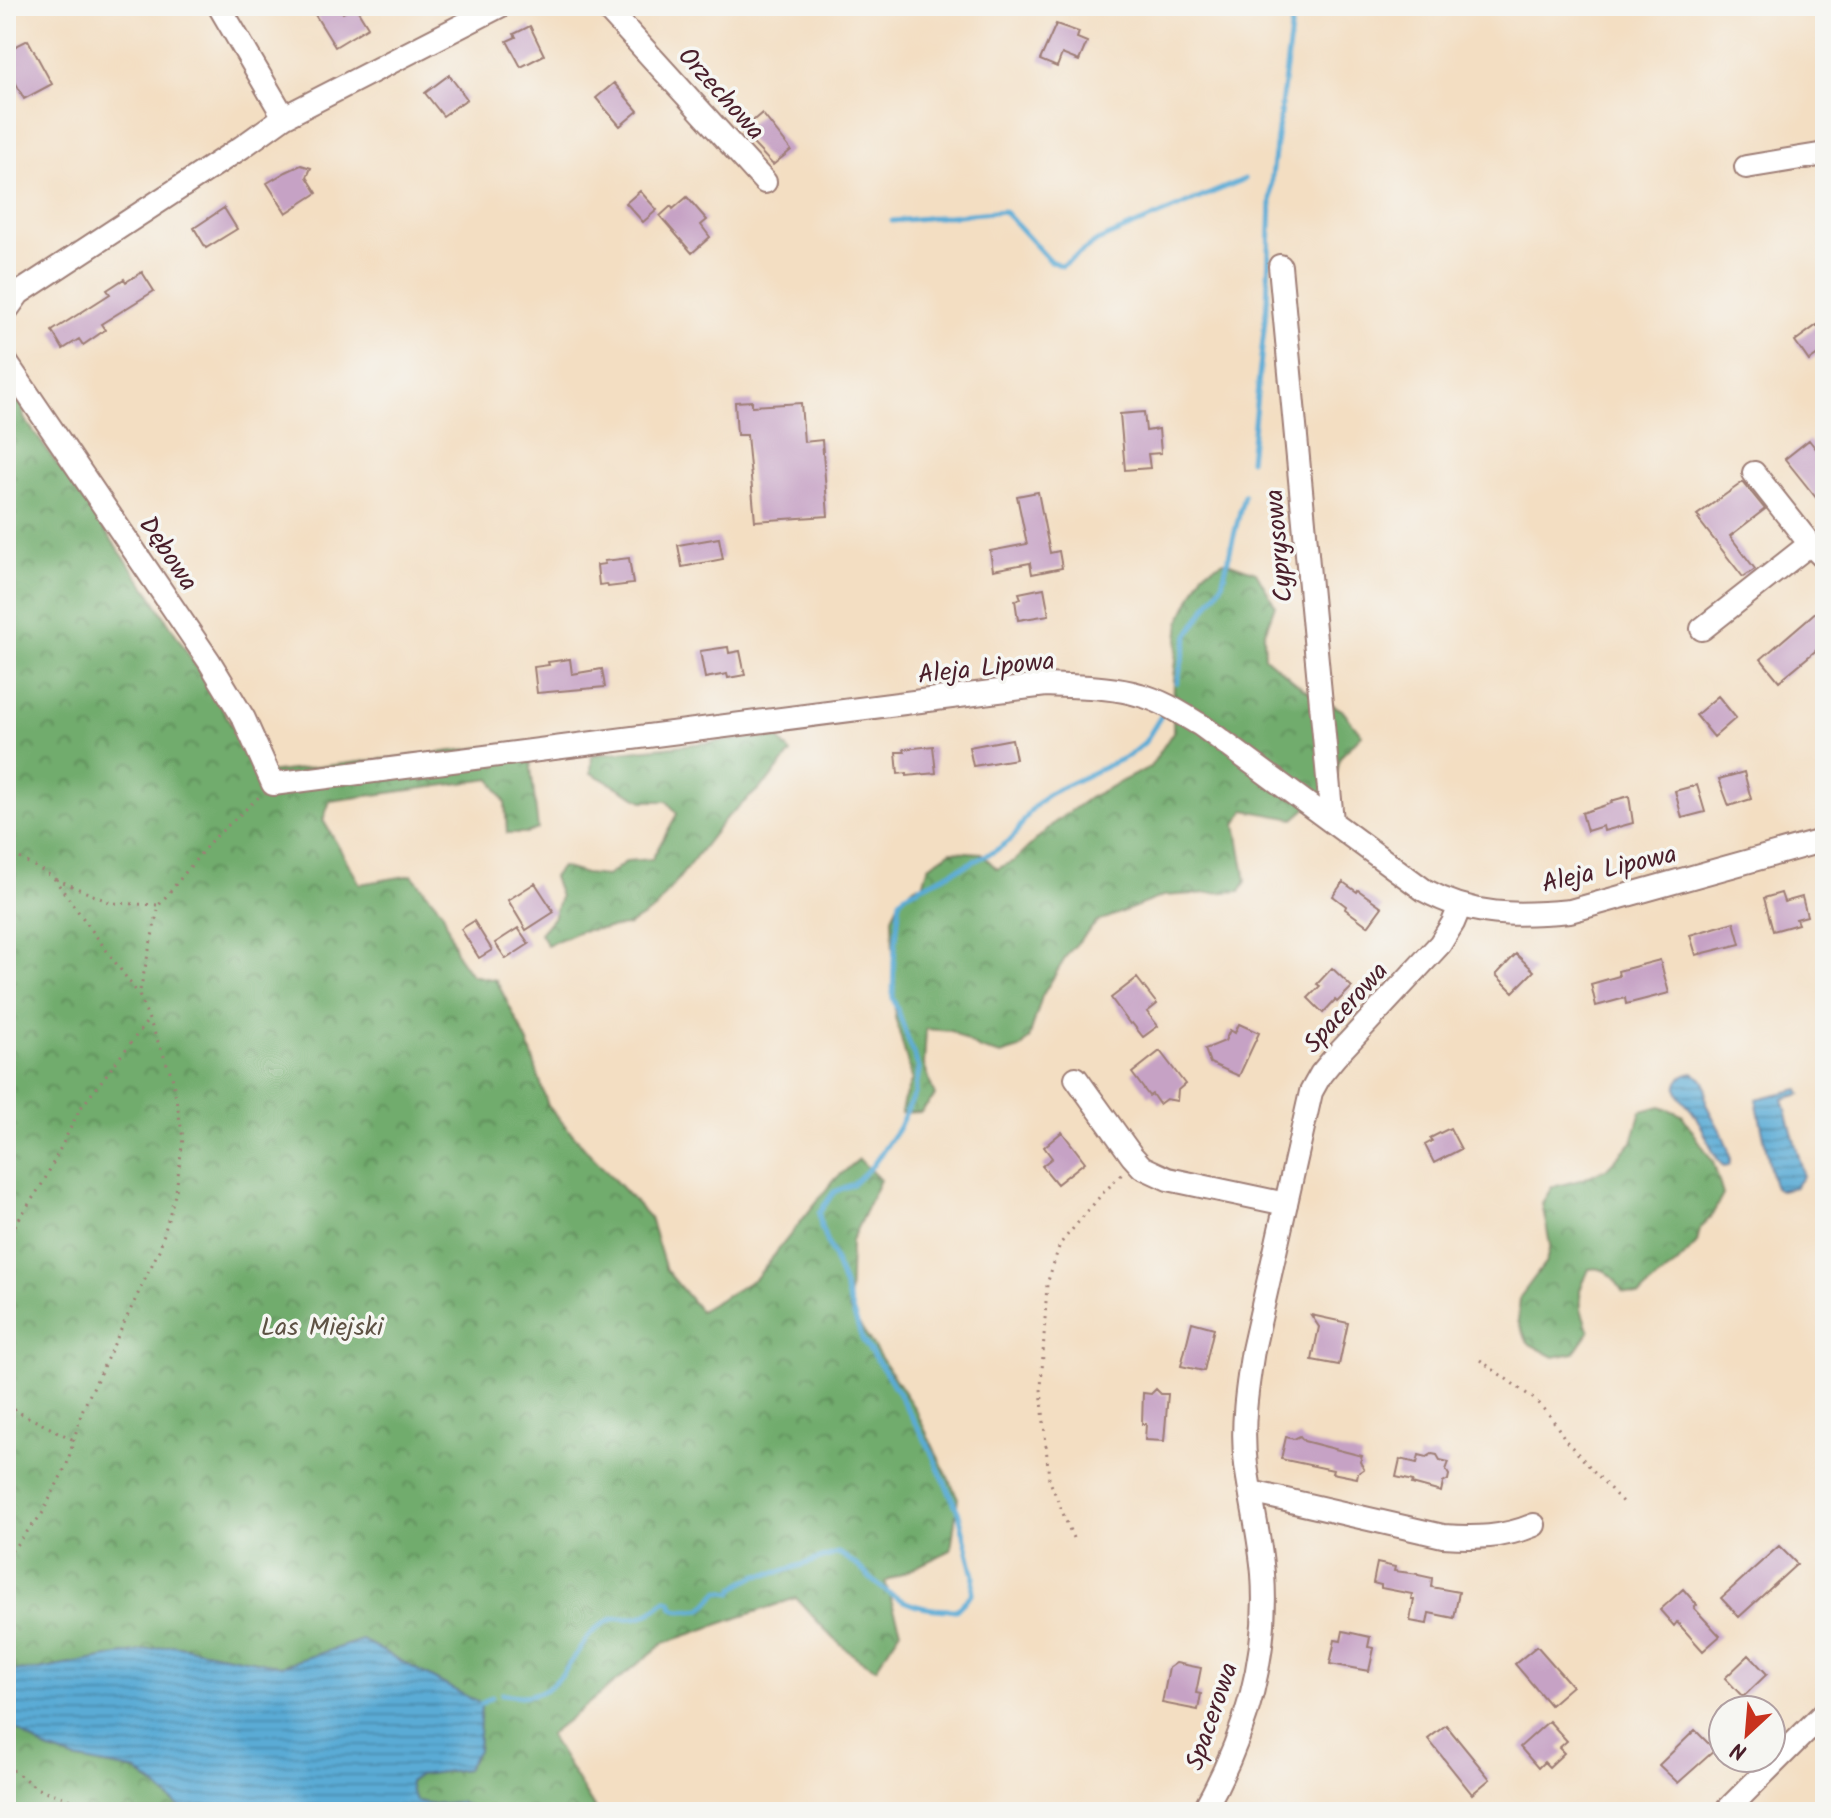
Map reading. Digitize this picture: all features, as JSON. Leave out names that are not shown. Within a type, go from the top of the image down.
[{"type":"street","points":[[219,6],[284,117]]},
{"type":"street","points":[[6,311],[19,293],[284,117],[500,6]]},
{"type":"street","name":"Orzechowa","points":[[605,6],[765,182]]},
{"type":"street","points":[[1746,167],[1825,154]]},
{"type":"street","name":"Cyprysowa","points":[[1280,266],[1332,821]]},
{"type":"street","name":"Dębowa","points":[[6,362],[209,661],[244,719],[273,784]]},
{"type":"street","points":[[1702,629],[1818,552],[1754,473]]},
{"type":"street","name":"Aleja Lipowa","points":[[273,784],[1046,685],[1139,694],[1167,705],[1202,726],[1424,890],[1445,901],[1490,913],[1570,911],[1825,840]]},
{"type":"street","name":"Spacerowa","points":[[1203,1812],[1241,1731],[1259,1668],[1264,1608],[1263,1574],[1246,1464],[1244,1430],[1247,1386],[1311,1092],[1321,1074],[1440,944],[1460,906]]},
{"type":"street","points":[[1076,1078],[1142,1167],[1168,1179],[1286,1204]]},
{"type":"street","points":[[1251,1492],[1443,1536],[1493,1537],[1534,1525]]},
{"type":"street","points":[[1725,1812],[1824,1717]]},
{"type":"path","points":[[139,995],[159,905],[211,841],[273,784]]},
{"type":"path","points":[[6,850],[53,877],[111,903],[159,905]]},
{"type":"path","points":[[6,1557],[42,1514],[67,1464],[82,1411],[160,1248],[176,1191],[183,1138],[172,1076],[139,995],[53,877]]},
{"type":"path","points":[[6,1239],[44,1181],[80,1109],[149,1019]]},
{"type":"path","points":[[1073,1538],[1049,1479],[1041,1389],[1047,1284],[1060,1244],[1102,1194],[1136,1160]]},
{"type":"path","points":[[1480,1360],[1534,1399],[1551,1417],[1567,1442],[1625,1505]]},
{"type":"path","points":[[6,1406],[74,1440]]},
{"type":"path","points":[[6,1765],[38,1789],[110,1812]]},
{"type":"green space","name":"Las Miejski","points":[[6,338],[16,353],[24,418],[151,595],[221,706],[258,774],[528,742],[538,829],[527,833],[507,833],[505,802],[491,779],[330,801],[323,820],[360,884],[412,875],[443,912],[457,955],[471,975],[496,980],[528,1043],[548,1106],[650,1218],[666,1270],[700,1311],[756,1278],[833,1181],[859,1159],[880,1180],[851,1241],[849,1310],[915,1409],[958,1498],[951,1550],[885,1582],[901,1630],[876,1668],[843,1647],[796,1598],[664,1643],[549,1735],[597,1812],[481,1812],[459,1802],[434,1804],[416,1801],[410,1792],[409,1782],[419,1775],[466,1769],[478,1750],[481,1704],[362,1640],[281,1666],[173,1645],[33,1671],[6,1670]]},
{"type":"green space","points":[[1224,561],[1256,572],[1275,605],[1264,635],[1265,657],[1302,688],[1342,710],[1362,735],[1340,757],[1335,783],[1294,819],[1245,810],[1236,824],[1246,881],[1240,891],[1163,896],[1097,922],[1069,952],[1042,996],[1029,1039],[1020,1049],[1001,1055],[980,1049],[951,1031],[926,1029],[924,1065],[935,1096],[921,1112],[901,1113],[912,1079],[895,1017],[892,917],[900,900],[915,886],[923,885],[929,866],[951,851],[981,853],[997,869],[1014,861],[1054,823],[1090,797],[1150,767],[1173,732],[1174,678],[1180,621],[1203,572]]},
{"type":"green space","points":[[751,738],[778,738],[791,753],[769,780],[725,819],[655,909],[627,926],[580,931],[547,945],[540,933],[553,918],[560,897],[553,877],[561,867],[607,876],[627,861],[652,859],[677,814],[667,801],[643,801],[591,773],[592,755]]},
{"type":"green space","points":[[1661,1106],[1682,1115],[1713,1162],[1723,1195],[1712,1215],[1700,1228],[1697,1243],[1639,1296],[1623,1292],[1605,1271],[1589,1269],[1580,1290],[1581,1309],[1589,1332],[1574,1353],[1554,1357],[1528,1343],[1518,1321],[1520,1297],[1546,1262],[1550,1245],[1542,1203],[1552,1187],[1606,1169],[1632,1142],[1641,1111]]},
{"type":"green space","points":[[6,1722],[45,1749],[74,1759],[137,1771],[185,1812],[6,1812]]},
{"type":"water","points":[[1692,1073],[1705,1083],[1706,1103],[1727,1144],[1729,1166],[1724,1167],[1719,1161],[1697,1118],[1678,1093],[1679,1080]]},
{"type":"water","points":[[1799,1089],[1801,1094],[1783,1099],[1803,1176],[1795,1187],[1780,1190],[1773,1182],[1756,1099]]},
{"type":"water","points":[[362,1640],[481,1704],[478,1750],[466,1769],[419,1775],[409,1782],[416,1801],[434,1804],[459,1802],[481,1812],[185,1812],[137,1771],[74,1759],[45,1749],[6,1722],[6,1670],[33,1671],[173,1645],[281,1666]]},
{"type":"building","points":[[325,6],[338,6],[343,13],[355,6],[368,27],[335,47],[314,13]]},
{"type":"building","points":[[1056,24],[1079,32],[1077,38],[1087,42],[1079,61],[1062,54],[1057,67],[1040,60]]},
{"type":"building","points":[[530,26],[544,55],[521,67],[507,41]]},
{"type":"building","points":[[28,40],[52,84],[24,99],[6,64],[6,51]]},
{"type":"building","points":[[449,75],[467,99],[443,116],[425,93]]},
{"type":"building","points":[[614,83],[638,111],[620,126],[596,98]]},
{"type":"building","points":[[762,113],[791,150],[773,165],[741,131]]},
{"type":"building","points":[[301,165],[311,168],[307,177],[317,193],[286,213],[267,183]]},
{"type":"building","points":[[640,191],[657,210],[643,222],[626,203]]},
{"type":"building","points":[[687,197],[707,220],[701,225],[710,237],[692,253],[660,216]]},
{"type":"building","points":[[224,208],[237,229],[206,248],[194,228]]},
{"type":"building","points":[[142,272],[154,291],[101,324],[105,330],[83,345],[79,339],[63,349],[52,331],[110,294],[107,290]]},
{"type":"building","points":[[1817,325],[1825,336],[1825,350],[1809,361],[1795,341]]},
{"type":"building","points":[[752,401],[752,406],[801,403],[804,442],[822,440],[828,516],[755,521],[747,435],[737,435],[735,402]]},
{"type":"building","points":[[1144,412],[1146,431],[1159,429],[1161,453],[1148,454],[1150,468],[1125,470],[1120,414]]},
{"type":"building","points":[[1809,440],[1825,460],[1825,509],[1785,459]]},
{"type":"building","points":[[1743,482],[1765,509],[1730,536],[1755,569],[1743,577],[1697,515]]},
{"type":"building","points":[[1038,492],[1050,553],[1059,551],[1062,568],[1032,574],[1030,563],[993,570],[990,551],[1027,544],[1017,496]]},
{"type":"building","points":[[719,538],[723,559],[682,567],[678,545]]},
{"type":"building","points":[[629,558],[633,584],[599,585],[597,565],[605,564],[604,561]]},
{"type":"building","points":[[1044,588],[1049,615],[1018,620],[1015,600],[1021,599],[1019,593]]},
{"type":"building","points":[[1825,604],[1825,643],[1779,681],[1761,659]]},
{"type":"building","points":[[728,647],[729,653],[740,651],[745,675],[705,678],[700,651]]},
{"type":"building","points":[[570,659],[572,674],[602,669],[605,687],[537,693],[534,667]]},
{"type":"building","points":[[1718,696],[1736,718],[1714,737],[1696,715]]},
{"type":"building","points":[[1012,739],[1016,759],[973,766],[969,747]]},
{"type":"building","points":[[933,746],[936,773],[898,774],[896,752]]},
{"type":"building","points":[[1744,772],[1751,799],[1729,806],[1719,779]]},
{"type":"building","points":[[1697,785],[1705,812],[1682,818],[1675,791]]},
{"type":"building","points":[[1629,796],[1633,823],[1604,831],[1603,826],[1587,831],[1582,813]]},
{"type":"building","points":[[1343,882],[1382,907],[1368,926],[1333,896]]},
{"type":"building","points":[[535,883],[554,912],[526,930],[508,900]]},
{"type":"building","points":[[1781,893],[1784,902],[1802,897],[1807,916],[1796,919],[1798,924],[1773,931],[1764,898]]},
{"type":"building","points":[[474,921],[492,950],[479,958],[461,929]]},
{"type":"building","points":[[1734,922],[1740,944],[1696,955],[1690,935]]},
{"type":"building","points":[[518,928],[529,944],[506,959],[495,943]]},
{"type":"building","points":[[1516,954],[1534,971],[1513,992],[1496,975]]},
{"type":"building","points":[[1660,960],[1669,993],[1626,1004],[1625,998],[1596,1006],[1591,984],[1619,976],[1618,971]]},
{"type":"building","points":[[1332,968],[1352,987],[1323,1013],[1308,998]]},
{"type":"building","points":[[1137,978],[1157,1004],[1147,1012],[1158,1026],[1143,1037],[1111,998]]},
{"type":"building","points":[[1239,1024],[1259,1033],[1239,1076],[1210,1063],[1205,1049],[1225,1041],[1230,1030],[1235,1033]]},
{"type":"building","points":[[1160,1051],[1185,1084],[1178,1090],[1177,1101],[1166,1099],[1159,1104],[1132,1073]]},
{"type":"building","points":[[1450,1128],[1461,1149],[1434,1163],[1425,1145],[1432,1141],[1430,1138]]},
{"type":"building","points":[[1062,1132],[1085,1162],[1057,1184],[1042,1166],[1052,1158],[1044,1147]]},
{"type":"building","points":[[1311,1315],[1348,1323],[1339,1365],[1312,1360],[1319,1327]]},
{"type":"building","points":[[1192,1322],[1214,1328],[1204,1371],[1181,1366]]},
{"type":"building","points":[[1156,1389],[1161,1394],[1168,1394],[1164,1441],[1145,1440],[1146,1424],[1142,1424],[1143,1393],[1151,1394]]},
{"type":"building","points":[[1300,1436],[1304,1441],[1362,1456],[1360,1462],[1364,1469],[1357,1478],[1281,1459],[1286,1437],[1294,1439]]},
{"type":"building","points":[[1432,1454],[1449,1462],[1446,1470],[1448,1480],[1443,1483],[1441,1492],[1396,1477],[1400,1459],[1417,1463],[1419,1455],[1427,1457]]},
{"type":"building","points":[[1779,1546],[1797,1564],[1739,1617],[1721,1598]]},
{"type":"building","points":[[1377,1563],[1395,1567],[1394,1571],[1432,1578],[1431,1587],[1459,1592],[1454,1618],[1429,1613],[1427,1624],[1410,1621],[1412,1594],[1381,1588],[1381,1585],[1373,1583]]},
{"type":"building","points":[[1683,1589],[1697,1605],[1694,1608],[1720,1636],[1703,1651],[1677,1622],[1674,1626],[1660,1610]]},
{"type":"building","points":[[1343,1631],[1370,1637],[1368,1647],[1374,1648],[1369,1671],[1330,1664],[1335,1640],[1341,1641]]},
{"type":"building","points":[[1537,1646],[1572,1686],[1550,1705],[1515,1664]]},
{"type":"building","points":[[1749,1655],[1767,1674],[1746,1694],[1740,1694],[1725,1678]]},
{"type":"building","points":[[1176,1663],[1201,1668],[1196,1693],[1201,1694],[1198,1710],[1162,1703],[1169,1668]]},
{"type":"building","points":[[1549,1721],[1567,1741],[1559,1748],[1564,1753],[1549,1767],[1544,1762],[1538,1768],[1520,1747]]},
{"type":"building","points":[[1446,1725],[1490,1779],[1472,1794],[1428,1739]]},
{"type":"building","points":[[1695,1730],[1707,1742],[1707,1757],[1678,1783],[1659,1765]]},
{"type":"waterway","points":[[1250,460],[1267,302],[1272,176],[1294,6]]},
{"type":"waterway","points":[[892,221],[1004,211],[1050,261],[1062,266],[1097,241],[1245,179]]},
{"type":"waterway","points":[[1177,683],[1188,635],[1222,584],[1244,495]]},
{"type":"waterway","points":[[502,1694],[521,1696],[549,1687],[568,1667],[592,1633],[612,1619],[643,1616],[666,1600],[681,1611],[702,1609],[719,1591],[732,1593],[736,1587],[757,1575],[780,1572],[838,1553],[888,1592],[915,1605],[956,1610],[972,1594],[974,1576],[959,1514],[929,1447],[890,1379],[862,1339],[821,1227],[819,1213],[834,1192],[853,1184],[873,1165],[898,1129],[915,1094],[919,1069],[893,998],[900,900],[906,894],[995,851],[1012,839],[1031,810],[1048,794],[1130,755],[1145,742],[1161,716]]},
{"type":"waterway","points":[[481,1704],[492,1697]]}]
